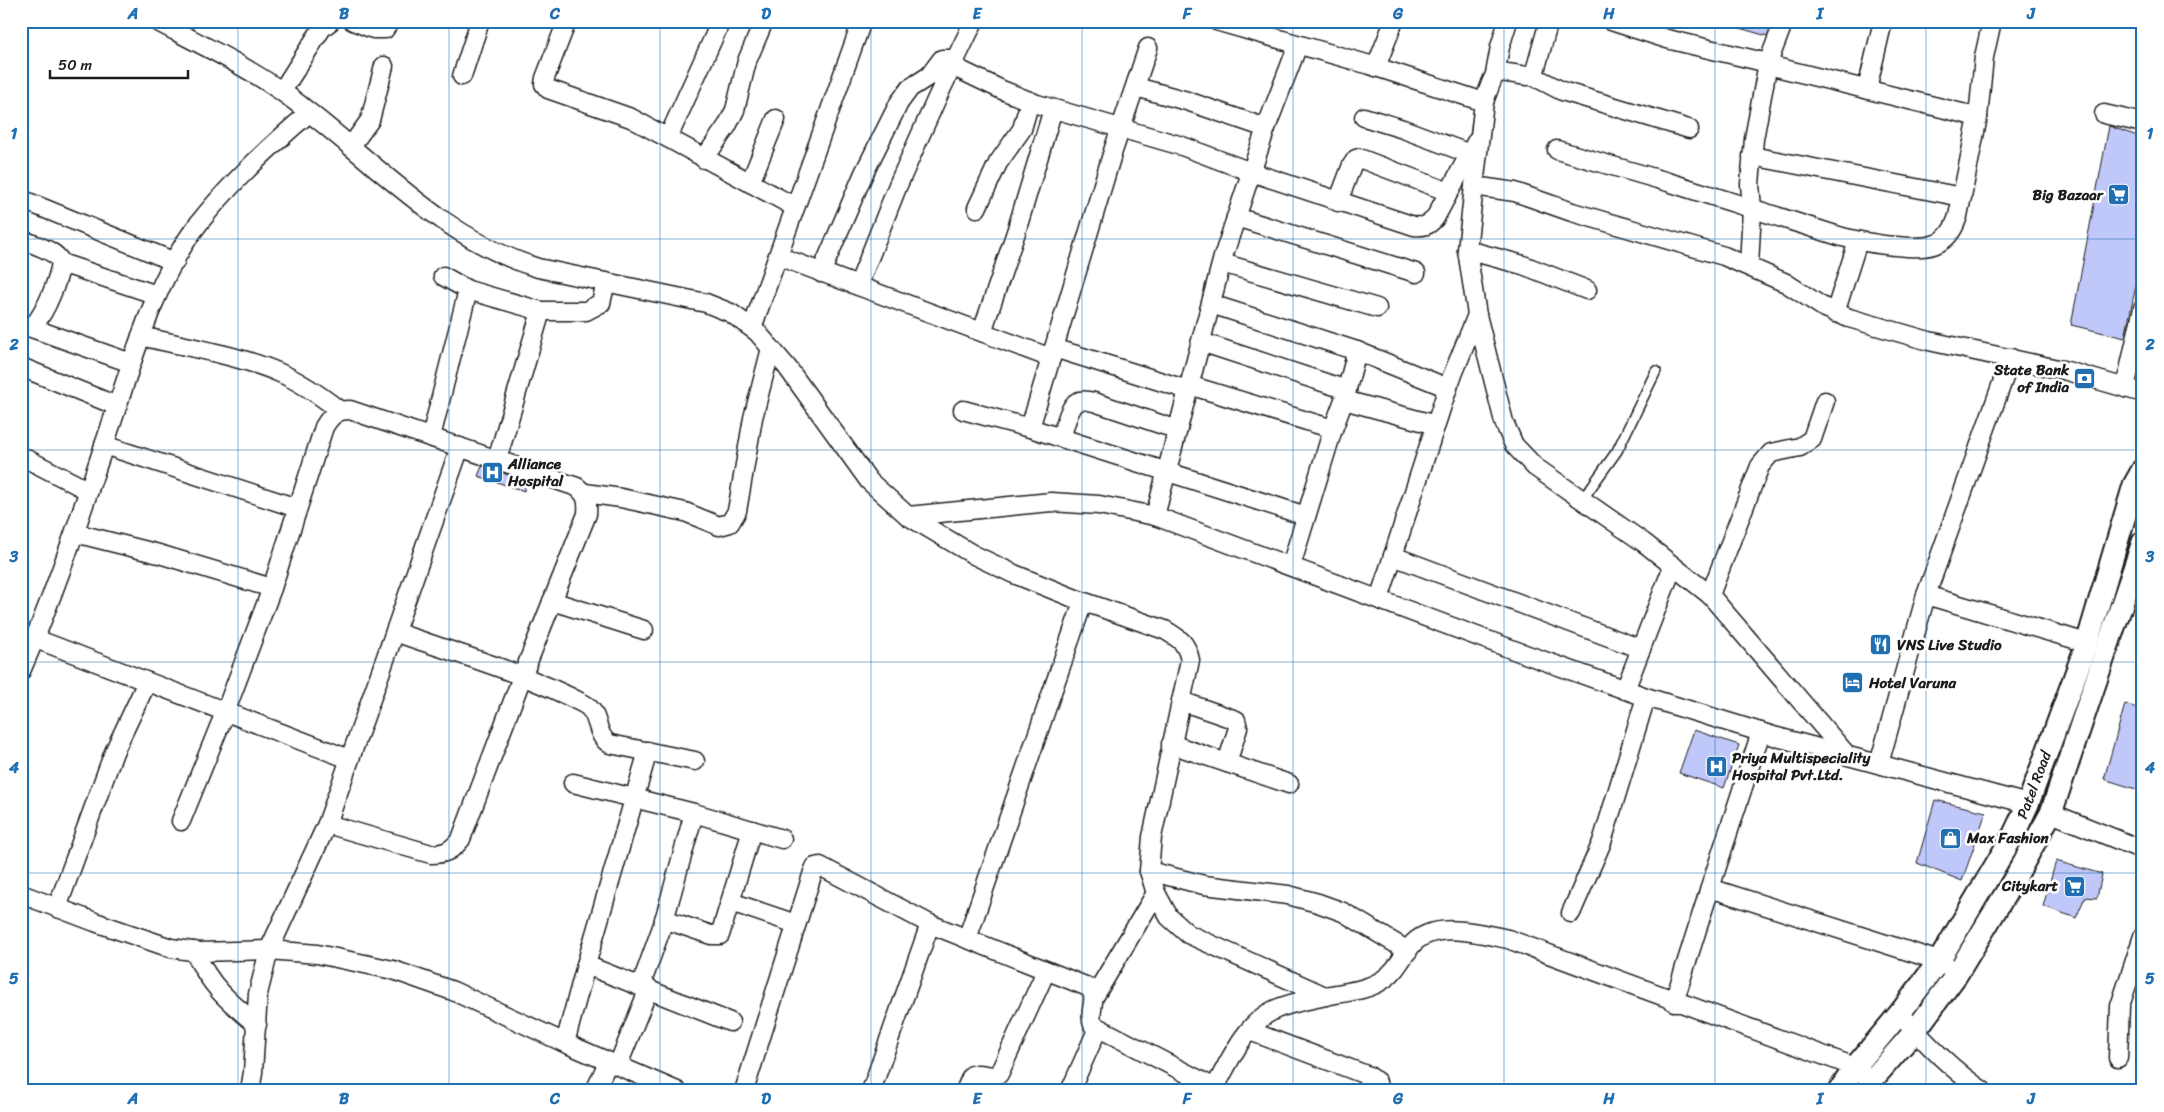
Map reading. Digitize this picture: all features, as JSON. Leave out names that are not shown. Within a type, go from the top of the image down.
[{"type":"street","points":[[156,21],[248,70],[282,91],[424,206],[489,250],[538,268],[706,303],[730,313],[752,328],[771,348],[787,367],[869,480],[908,516],[974,556],[1014,574],[1083,602],[1165,630],[1177,637],[1187,646],[1190,660],[1152,837],[1149,871],[1156,893],[1169,917],[1188,934],[1325,996]]},
{"type":"street","points":[[282,91],[322,28],[332,21]]},
{"type":"street","points":[[354,21],[379,30],[385,29],[390,21]]},
{"type":"street","points":[[462,76],[480,21]]},
{"type":"street","points":[[567,21],[545,78],[546,87],[631,118],[795,208]]},
{"type":"street","points":[[668,138],[721,21]]},
{"type":"street","points":[[704,159],[727,126],[735,110],[747,61],[764,21]]},
{"type":"street","points":[[752,328],[862,21]]},
{"type":"street","points":[[858,286],[898,186],[974,21]]},
{"type":"street","points":[[1216,21],[1376,67],[1484,102]]},
{"type":"street","points":[[1376,67],[1394,21]]},
{"type":"street","points":[[1508,21],[1500,47],[1496,74],[1484,102],[1467,250],[1477,315],[1504,422],[1514,444],[1535,467],[1673,566],[1710,595],[1847,755]]},
{"type":"street","points":[[1531,75],[1535,71],[1550,21]]},
{"type":"street","points":[[1611,21],[1667,39],[1978,117]]},
{"type":"street","points":[[1749,266],[1752,156],[1768,64],[1784,21]]},
{"type":"street","points":[[1867,89],[1883,21]]},
{"type":"street","points":[[1557,150],[1858,241],[1927,248],[1937,245],[1947,238],[1954,229],[1978,117],[1989,23]]},
{"type":"street","points":[[1155,516],[1222,263],[1266,128],[1298,45]]},
{"type":"street","points":[[1030,428],[1121,129],[1148,48]]},
{"type":"street","points":[[822,273],[864,173],[905,94],[929,76],[942,59],[954,62],[1030,101],[1182,146],[1251,172],[1414,226],[1423,227],[1434,218],[1480,135]]},
{"type":"street","points":[[351,146],[362,135],[370,120],[384,66]]},
{"type":"street","points":[[1496,74],[1503,71],[1522,76],[1531,75],[1562,91],[1689,129]]},
{"type":"street","points":[[1136,87],[1187,101],[1266,128]]},
{"type":"street","points":[[977,208],[998,163],[1022,129],[1030,101]]},
{"type":"street","points":[[982,332],[1016,232],[1053,109]]},
{"type":"street","points":[[21,672],[36,639],[75,533],[131,363],[157,295],[198,224],[268,147],[308,113]]},
{"type":"street","points":[[2104,114],[2143,123]]},
{"type":"street","points":[[1364,117],[1404,129],[1470,154]]},
{"type":"street","points":[[750,184],[776,119]]},
{"type":"street","points":[[1752,156],[1962,197]]},
{"type":"street","points":[[1338,202],[1352,165],[1359,158],[1448,192]]},
{"type":"street","points":[[1474,186],[1514,192],[1572,212],[1724,256],[1786,282],[1823,307],[1849,318],[1929,341],[2011,358],[2143,393]]},
{"type":"street","points":[[21,199],[175,262]]},
{"type":"street","points":[[1236,217],[1416,273]]},
{"type":"street","points":[[21,239],[53,253],[60,258],[61,263],[45,309],[34,324],[24,325]]},
{"type":"street","points":[[1835,312],[1858,241]]},
{"type":"street","points":[[1467,250],[1523,265],[1587,290]]},
{"type":"street","points":[[778,256],[982,332],[1333,429]]},
{"type":"street","points":[[61,263],[157,295]]},
{"type":"street","points":[[1222,263],[1377,308]]},
{"type":"street","points":[[443,276],[468,290],[541,311],[586,311],[601,303],[606,282]]},
{"type":"street","points":[[431,438],[468,290]]},
{"type":"street","points":[[1211,304],[1357,351],[1448,388]]},
{"type":"street","points":[[2125,388],[2143,308]]},
{"type":"street","points":[[498,460],[541,311]]},
{"type":"street","points":[[1379,599],[1448,388],[1477,315]]},
{"type":"street","points":[[24,325],[131,363]]},
{"type":"street","points":[[141,336],[256,364],[279,372],[296,380],[339,410],[350,410],[577,487],[585,493],[621,498],[685,512],[719,526],[730,523],[737,511],[751,427],[771,348]]},
{"type":"street","points":[[1200,342],[1346,395],[1436,425]]},
{"type":"street","points":[[1290,566],[1333,429],[1346,395],[1357,351]]},
{"type":"street","points":[[1879,764],[1926,594],[2011,358]]},
{"type":"street","points":[[21,367],[117,406]]},
{"type":"street","points":[[1061,438],[1072,408],[1077,402],[1084,401],[1094,402],[1178,430]]},
{"type":"street","points":[[1710,595],[1760,466],[1771,453],[1800,447],[1812,438],[1825,401]]},
{"type":"street","points":[[181,821],[226,710],[272,588],[324,427],[330,417],[339,410]]},
{"type":"street","points":[[964,410],[1167,470],[1306,516]]},
{"type":"street","points":[[104,445],[297,508]]},
{"type":"street","points":[[250,1091],[257,1025],[258,994],[269,950],[327,824],[460,448]]},
{"type":"street","points":[[21,456],[89,491]]},
{"type":"street","name":"Patel Road","points":[[1839,1091],[1854,1067],[1900,1013],[1939,961],[1996,867],[2028,804],[2087,643],[2134,485],[2143,469]]},
{"type":"street","points":[[327,824],[431,854],[442,854],[452,850],[461,838],[522,677],[587,514],[588,503],[585,493]]},
{"type":"street","points":[[908,516],[1051,502],[1099,506],[1155,516],[1646,697],[1761,732],[2028,804]]},
{"type":"street","points":[[75,533],[159,554],[272,588]]},
{"type":"street","name":"Patel Road","points":[[1869,1085],[1915,1031],[1958,974],[2051,813],[2143,542]]},
{"type":"street","points":[[1393,556],[1641,649]]},
{"type":"street","points":[[1625,690],[1673,566]]},
{"type":"street","points":[[1926,594],[2087,643]]},
{"type":"street","points":[[552,601],[644,630]]},
{"type":"street","points":[[967,939],[1083,602]]},
{"type":"street","points":[[395,632],[522,677],[587,706],[594,713],[600,736],[606,741],[695,761]]},
{"type":"street","points":[[36,639],[226,710],[349,759]]},
{"type":"street","points":[[58,908],[114,752],[147,682]]},
{"type":"street","points":[[1571,913],[1602,842],[1646,697]]},
{"type":"street","points":[[1181,701],[1236,720],[1238,728],[1227,763]]},
{"type":"street","points":[[1674,1002],[1761,732]]},
{"type":"street","points":[[1171,744],[1289,784]]},
{"type":"street","points":[[565,1043],[648,751]]},
{"type":"street","points":[[573,783],[694,813],[782,839]]},
{"type":"street","points":[[595,1091],[613,1063],[645,987],[694,813]]},
{"type":"street","points":[[2051,813],[2143,850]]},
{"type":"street","points":[[664,919],[711,935],[717,936],[722,931],[752,830]]},
{"type":"street","points":[[744,1091],[796,924],[816,867],[820,866],[930,924],[1088,987],[1093,991],[1094,996]]},
{"type":"street","points":[[1149,871],[1204,885],[1288,895],[1318,903],[1343,912],[1408,951]]},
{"type":"street","points":[[1710,888],[1939,961],[1958,974]]},
{"type":"street","points":[[1156,893],[1094,996],[1090,1014],[1093,1025],[1214,1089],[1242,1039],[1272,1010],[1292,1003],[1364,988],[1381,982],[1390,975],[1421,936],[1437,931],[1470,931],[1508,939],[1854,1067],[1869,1085]]},
{"type":"street","points":[[21,894],[171,948],[194,951],[269,950],[317,954],[393,970],[453,991],[565,1043],[677,1091]]},
{"type":"street","points":[[731,902],[796,924]]},
{"type":"street","points":[[871,1091],[930,924]]},
{"type":"street","points":[[2118,1058],[2120,1006],[2143,936]]},
{"type":"street","points":[[194,951],[211,983],[225,999],[257,1025]]},
{"type":"street","points":[[586,964],[730,1022]]},
{"type":"street","points":[[964,1091],[972,1075],[979,1073],[996,1076],[1001,1071],[1046,970]]},
{"type":"street","points":[[1900,1013],[1915,1031],[1958,1074],[1983,1091]]},
{"type":"street","points":[[1070,1091],[1098,1028]]},
{"type":"street","points":[[1250,1031],[1370,1076],[1377,1082],[1378,1091]]},
{"type":"lane","points":[[1582,500],[1617,451],[1656,371]]},
{"type":"building","points":[[1729,21],[1773,21],[1767,36],[1729,25]]},
{"type":"building","name":"Big Bazaar","points":[[2109,126],[2143,138],[2143,252],[2125,338],[2071,325]]},
{"type":"building","points":[[482,466],[527,481],[524,491],[478,476]]},
{"type":"building","points":[[2125,704],[2143,710],[2143,776],[2139,790],[2104,779]]},
{"type":"building","points":[[1694,730],[1739,745],[1724,788],[1679,773]]},
{"type":"building","name":"Max Fashion","points":[[1935,800],[1986,812],[1962,881],[1917,863]]},
{"type":"building","name":"Citykart","points":[[2056,861],[2102,874],[2097,898],[2085,897],[2076,918],[2043,906]]},
{"type":"place","name":"Big Bazaar","points":[[2119,195]]},
{"type":"place","name":"State Bank of India","points":[[2085,379]]},
{"type":"place","name":"Alliance Hospital","points":[[492,473]]},
{"type":"place","name":"VNS Live Studio","points":[[1881,645]]},
{"type":"place","name":"Hotel Varuna","points":[[1853,683]]},
{"type":"place","name":"Priya Multispeciality Hospital Pvt.Ltd.","points":[[1716,767]]},
{"type":"place","name":"Max Fashion","points":[[1951,838]]},
{"type":"place","name":"Citykart","points":[[2074,886]]}]
